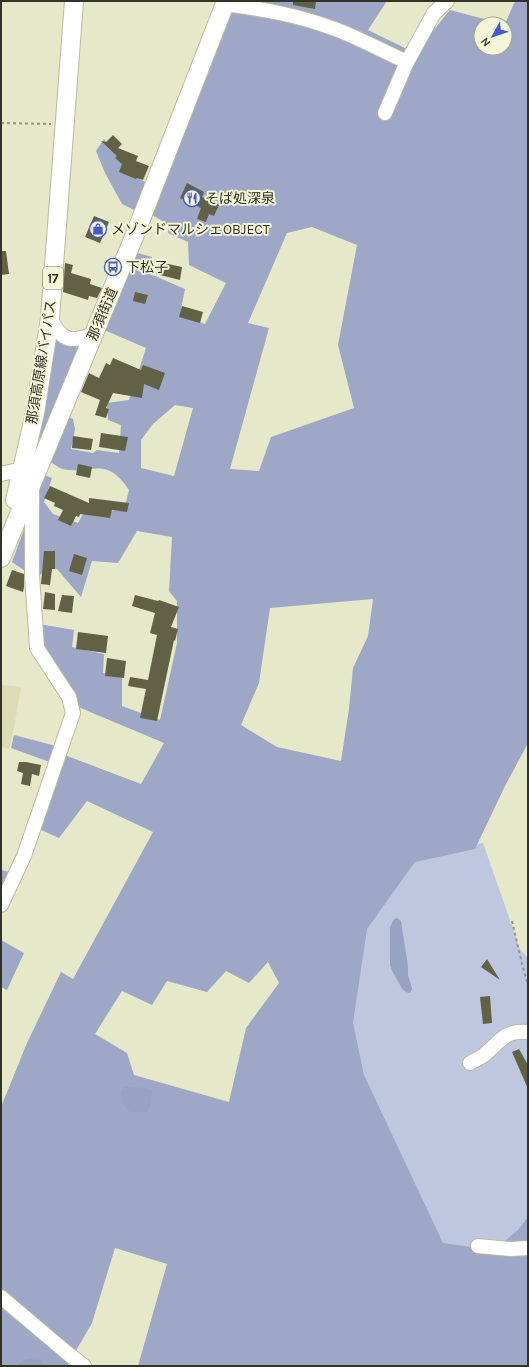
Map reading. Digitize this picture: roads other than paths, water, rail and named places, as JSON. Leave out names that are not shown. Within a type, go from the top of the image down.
[{"type":"main road","name":"那須高原線バイパス","points":[[28,476],[35,413],[50,318],[74,1]]},
{"type":"main road","name":"那須街道","points":[[2,555],[28,476],[93,334],[134,236],[225,3]]},
{"type":"street","points":[[385,113],[407,62],[434,13],[447,1]]},
{"type":"street","points":[[225,3],[300,18],[333,28],[407,62]]},
{"type":"street","points":[[50,318],[56,329],[63,336],[73,340],[82,339],[93,334]]},
{"type":"street","points":[[1,474],[28,476],[37,648],[69,697],[73,713],[24,856],[1,905]]},
{"type":"street","points":[[470,1063],[483,1056],[506,1035],[518,1031],[528,1032]]},
{"type":"street","points":[[478,1246],[511,1249],[528,1248]]},
{"type":"street","points":[[1,1297],[84,1366]]},
{"type":"place","name":"そば処深泉","points":[[192,198]]},
{"type":"place","name":"メゾンドマルシェOBJECT","points":[[98,229]]},
{"type":"place","name":"下松子","points":[[113,267]]}]
